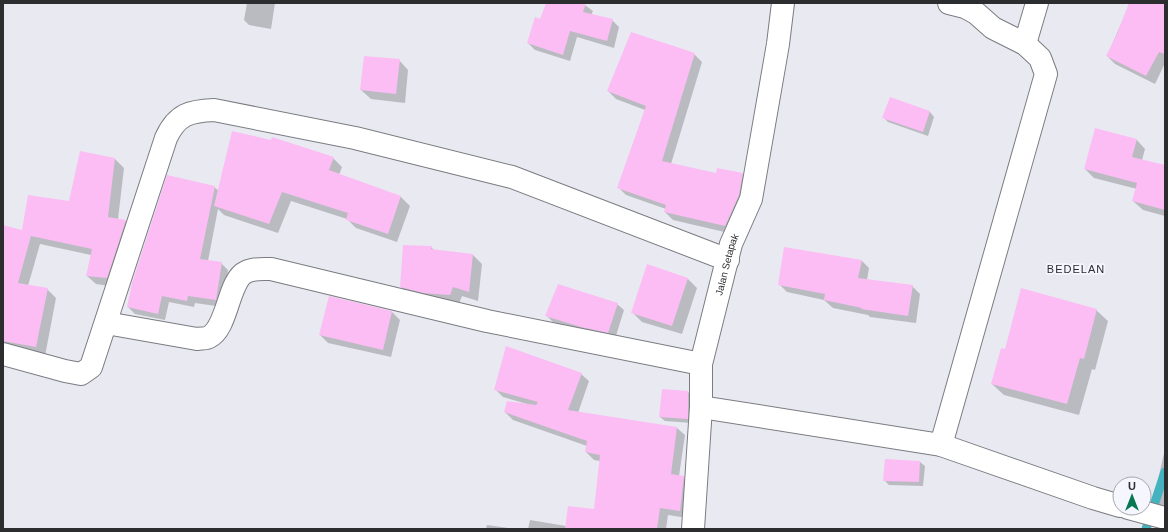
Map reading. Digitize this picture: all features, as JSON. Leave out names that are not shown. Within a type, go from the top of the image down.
[{"type":"street","name":"Jalan Setapak","points":[[693,529],[701,407],[701,364],[731,244],[751,199],[778,44],[783,3]]},
{"type":"street","points":[[941,445],[1046,74],[1040,58],[1025,44],[993,28],[976,13],[965,7],[949,3]]},
{"type":"street","points":[[1025,44],[1037,3]]},
{"type":"street","points":[[3,354],[64,371],[81,374],[91,367],[166,138],[171,127],[176,122],[193,111],[214,110],[355,138],[512,178],[728,260]]},
{"type":"street","points":[[106,323],[197,339],[209,338],[217,332],[236,284],[245,272],[257,269],[271,269],[487,321],[701,364]]},
{"type":"street","points":[[701,407],[941,445],[1112,504]]},
{"type":"street","points":[[1152,514],[1165,518]]},
{"type":"building","points":[[546,3],[586,3],[583,12],[613,19],[607,41],[570,31],[563,55],[527,43],[535,17],[540,19]]},
{"type":"building","points":[[1129,3],[1165,3],[1165,54],[1159,52],[1146,76],[1106,56],[1117,34]]},
{"type":"building","points":[[631,32],[695,53],[662,161],[716,173],[717,168],[743,173],[739,195],[725,226],[664,212],[666,205],[617,188],[646,106],[607,91]]},
{"type":"building","points":[[364,56],[400,59],[396,94],[360,90]]},
{"type":"building","points":[[890,97],[930,111],[923,132],[882,118]]},
{"type":"building","points":[[1095,128],[1137,139],[1132,157],[1165,165],[1165,210],[1132,201],[1137,183],[1084,169]]},
{"type":"building","points":[[232,131],[271,140],[272,137],[334,157],[329,170],[401,196],[388,234],[346,220],[348,213],[282,192],[269,224],[214,206]]},
{"type":"building","points":[[80,151],[115,158],[108,217],[126,220],[107,278],[86,276],[92,249],[31,236],[18,283],[48,288],[36,347],[3,341],[3,225],[22,230],[28,195],[69,201]]},
{"type":"building","points":[[167,175],[215,186],[200,259],[222,262],[216,300],[188,296],[187,301],[162,296],[158,314],[127,307],[132,283]]},
{"type":"building","points":[[403,245],[432,246],[431,249],[473,254],[469,292],[453,287],[450,295],[423,293],[400,287]]},
{"type":"building","points":[[784,247],[862,260],[858,278],[913,285],[908,316],[861,309],[862,308],[824,300],[825,294],[778,285]]},
{"type":"building","points":[[647,264],[688,278],[672,326],[631,313]]},
{"type":"building","points":[[558,284],[618,303],[608,333],[581,327],[545,316]]},
{"type":"building","points":[[1021,288],[1097,309],[1084,359],[1080,358],[1067,404],[991,384],[1001,348],[1005,349]]},
{"type":"building","points":[[329,296],[392,311],[383,350],[319,335]]},
{"type":"building","points":[[506,346],[582,373],[568,410],[677,427],[671,474],[684,476],[680,511],[660,508],[657,529],[565,529],[568,506],[594,509],[600,455],[585,452],[587,441],[504,412],[507,401],[536,405],[538,402],[494,390]]},
{"type":"building","points":[[662,389],[688,391],[688,419],[659,417]]},
{"type":"building","points":[[885,459],[920,461],[919,482],[883,481]]},
{"type":"waterway","points":[[1146,529],[1165,472]]},
{"type":"district","name":"BEDELAN","points":[[1076,269]]}]
